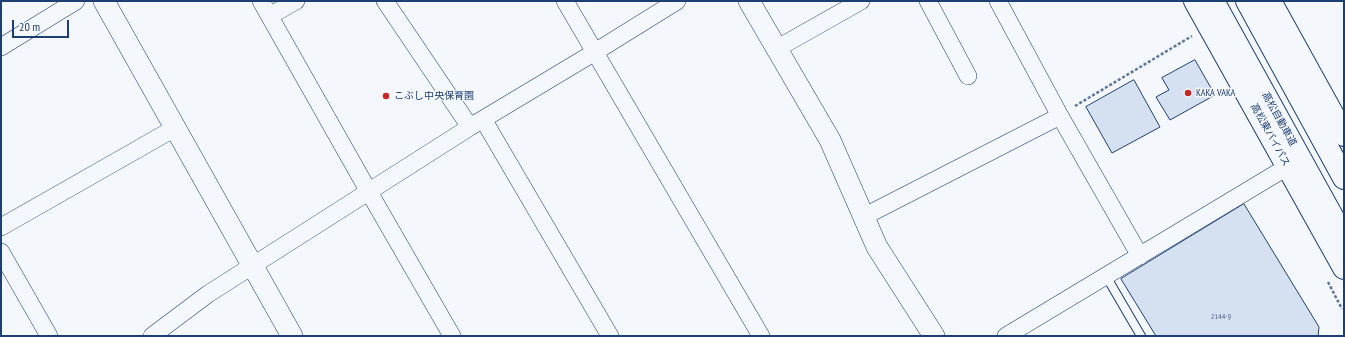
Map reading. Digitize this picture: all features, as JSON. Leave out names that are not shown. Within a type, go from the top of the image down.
[{"type":"highway","name":"高松東バイパス","points":[[1196,1],[1344,268]]},
{"type":"highway","name":"高松自動車道","points":[[1213,1],[1344,238]]},
{"type":"highway","points":[[1247,1],[1344,178]]},
{"type":"highway","points":[[1270,1],[1344,135]]},
{"type":"street","points":[[1,47],[76,1]]},
{"type":"street","points":[[104,1],[292,336]]},
{"type":"street","points":[[262,1],[452,336]]},
{"type":"street","points":[[271,15],[296,1]]},
{"type":"street","points":[[385,1],[476,123],[610,336]]},
{"type":"street","points":[[565,1],[760,336]]},
{"type":"street","points":[[152,336],[208,294],[476,123],[595,52],[676,1]]},
{"type":"street","points":[[749,1],[830,140],[877,248],[934,336]]},
{"type":"street","points":[[776,49],[862,1]]},
{"type":"street","points":[[928,1],[968,76]]},
{"type":"street","points":[[998,1],[1060,116],[1140,256]]},
{"type":"street","points":[[863,217],[1060,116]]},
{"type":"street","points":[[1,227],[175,128]]},
{"type":"street","points":[[1006,336],[1287,167]]},
{"type":"street","points":[[1,252],[49,336]]},
{"type":"lane","points":[[1106,276],[1141,336]]},
{"type":"path","points":[[1060,116],[1192,36]]},
{"type":"building","name":"KAKA VAKA","points":[[1195,60],[1215,95],[1170,120],[1156,97],[1169,90],[1162,78]]},
{"type":"building","points":[[1134,80],[1160,127],[1112,153],[1086,107]]},
{"type":"building","points":[[1244,204],[1319,327],[1318,336],[1156,336],[1121,279]]},
{"type":"place","name":"KAKA VAKA","points":[[1188,93]]},
{"type":"place","name":"こぶし中央保育園","points":[[386,96]]}]
